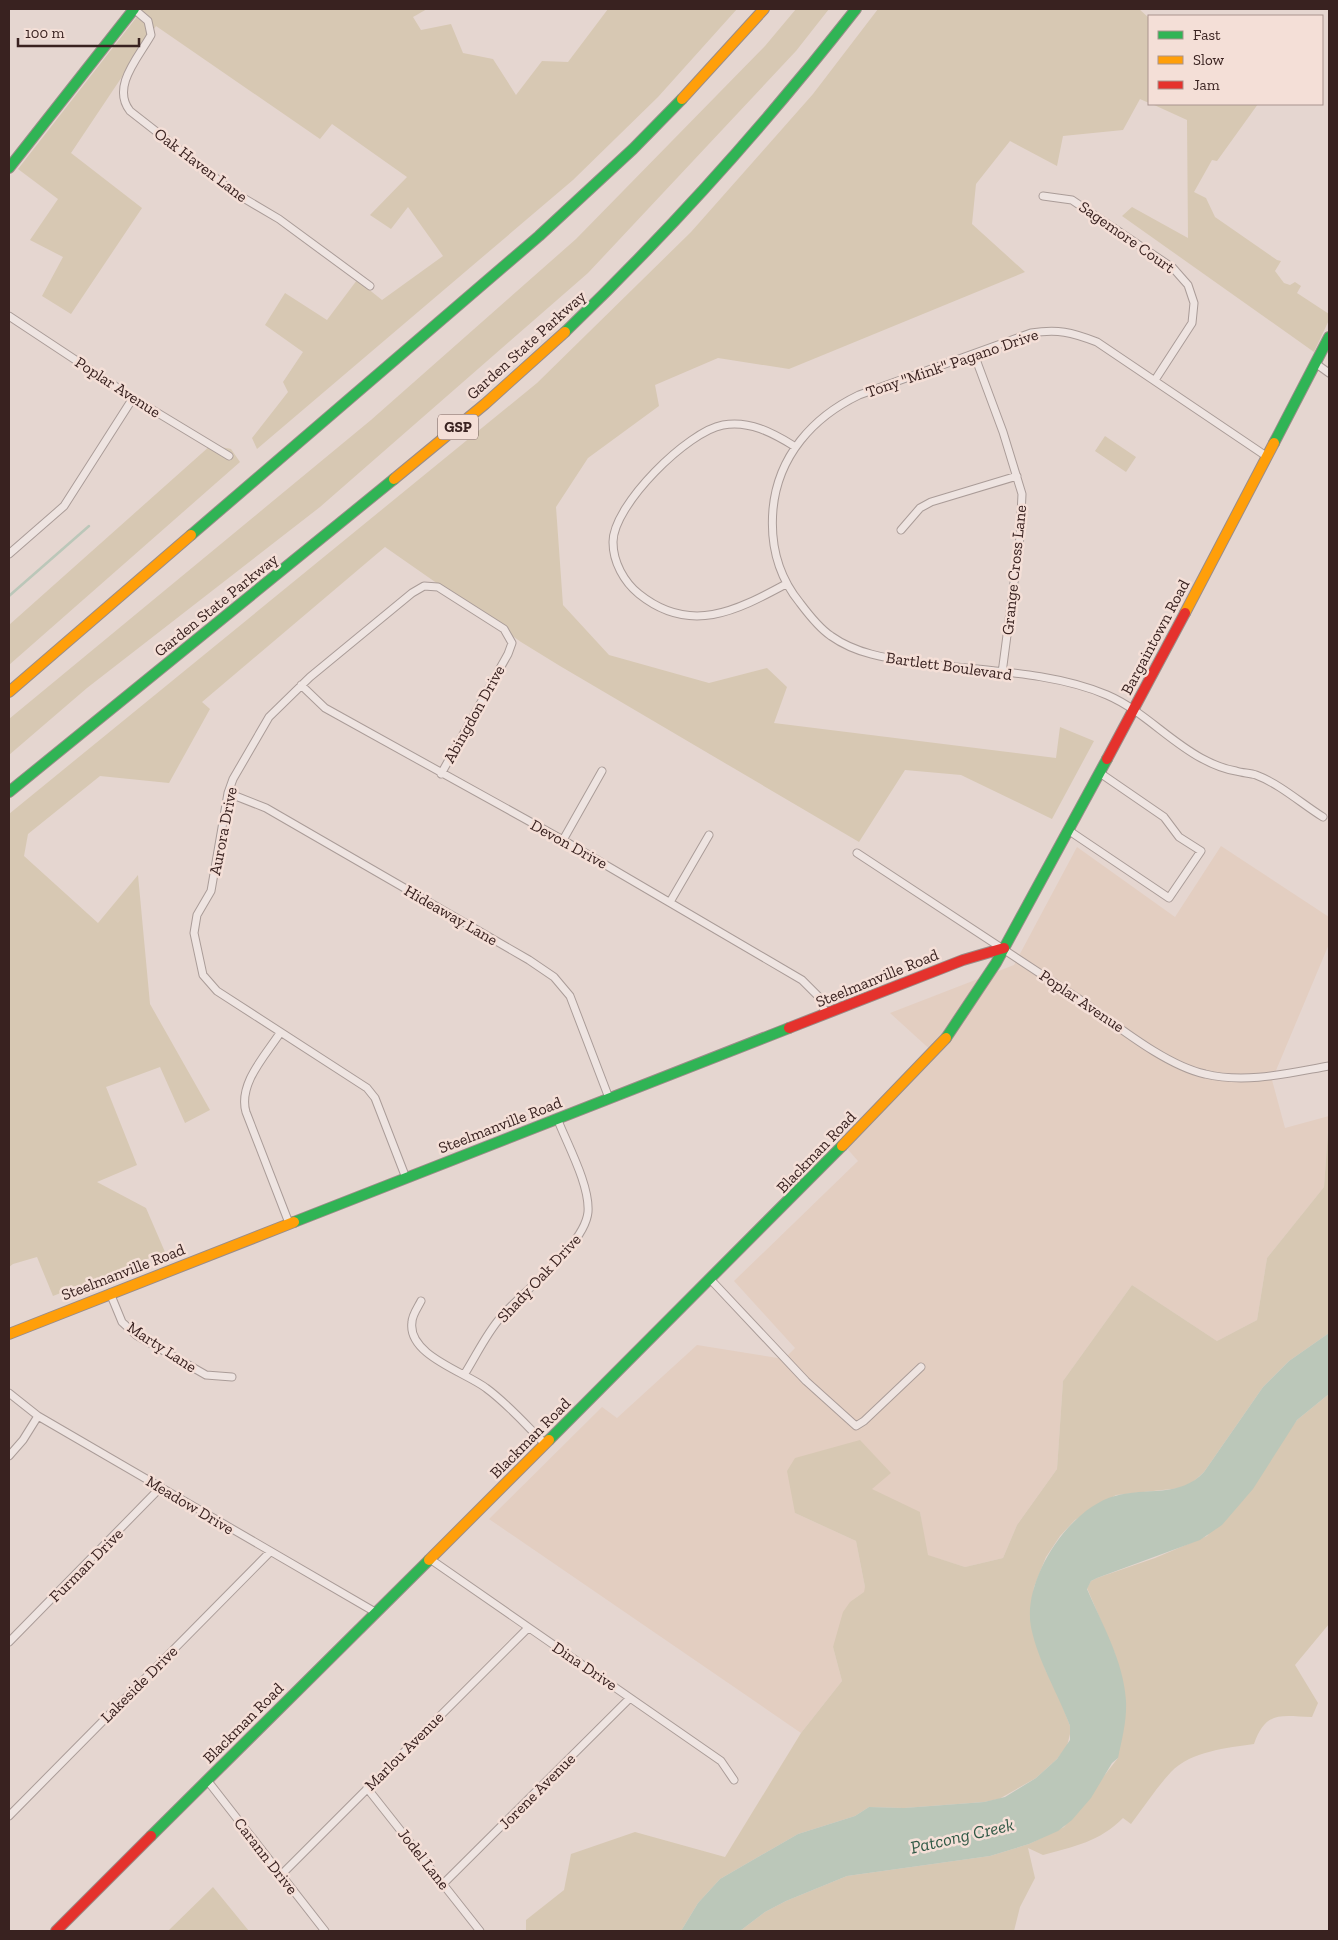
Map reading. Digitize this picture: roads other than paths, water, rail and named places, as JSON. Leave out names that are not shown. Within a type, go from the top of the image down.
[{"type":"main road","points":[[10,165],[134,9]]},
{"type":"main road","points":[[9,692],[545,230],[632,149],[694,87],[764,9]]},
{"type":"main road","name":"Garden State Parkway","points":[[9,792],[405,471],[473,414],[558,338],[657,241],[723,170],[806,74],[856,9]]},
{"type":"main road","name":"Bargaintown Road","points":[[1004,948],[1100,773],[1329,338]]},
{"type":"main road","name":"Steelmanville Road","points":[[9,1334],[974,956],[1004,948]]},
{"type":"main road","name":"Blackman Road","points":[[56,1931],[711,1280],[936,1049],[965,1012],[1004,948]]},
{"type":"street","name":"Oak Haven Lane","points":[[134,9],[148,21],[151,35],[122,88],[123,101],[130,111],[235,193],[279,219],[370,286]]},
{"type":"street","name":"Sagemore Court","points":[[1043,196],[1072,200],[1173,268],[1186,282],[1194,300],[1192,320],[1188,330],[1155,380]]},
{"type":"street","name":"Poplar Avenue","points":[[9,316],[133,398],[228,456]]},
{"type":"street","name":"Tony \"Mink\" Pagano Drive","points":[[786,584],[778,565],[773,542],[772,522],[778,485],[794,446],[819,418],[840,404],[859,395],[1031,333],[1053,329],[1071,332],[1097,342],[1266,456]]},
{"type":"street","name":"Grange Cross Lane","points":[[974,354],[1003,432],[1022,494],[1022,512],[1002,673]]},
{"type":"street","points":[[1316,363],[1329,373]]},
{"type":"street","points":[[9,554],[64,506],[133,398]]},
{"type":"street","points":[[786,584],[730,611],[715,615],[700,617],[667,612],[649,602],[632,588],[615,559],[613,541],[623,513],[642,486],[692,438],[710,429],[724,425],[755,426],[794,446]]},
{"type":"street","points":[[901,530],[920,508],[931,502],[1017,476]]},
{"type":"street","name":"Bartlett Boulevard","points":[[786,584],[814,621],[831,636],[849,646],[890,659],[1066,682],[1089,688],[1109,696],[1133,710],[1177,743],[1202,758],[1223,768],[1254,774],[1267,780],[1323,818]]},
{"type":"street","name":"Aurora Drive","points":[[406,1178],[378,1103],[367,1088],[216,991],[203,975],[194,933],[197,915],[211,890],[228,794],[233,779],[269,717],[301,686],[412,593],[427,586],[442,589],[505,630],[512,643],[508,654]]},
{"type":"street","name":"Abingdon Drive","points":[[440,774],[508,654]]},
{"type":"street","name":"Devon Drive","points":[[301,686],[325,708],[440,774],[563,840],[802,980],[818,996],[826,1014]]},
{"type":"street","points":[[563,840],[602,771]]},
{"type":"street","points":[[1068,830],[1169,898],[1201,850],[1180,837],[1164,817],[1100,773]]},
{"type":"street","name":"Hideaway Lane","points":[[228,794],[266,808],[529,960],[554,977],[570,996],[608,1098]]},
{"type":"street","points":[[670,902],[708,835]]},
{"type":"street","name":"Poplar Avenue","points":[[857,853],[1004,948],[1151,1048],[1192,1071],[1214,1076],[1241,1078],[1329,1066]]},
{"type":"street","points":[[280,1033],[248,1083],[244,1102],[246,1112],[289,1223]]},
{"type":"street","name":"Shady Oak Drive","points":[[464,1375],[500,1318],[574,1244],[586,1223],[588,1212],[585,1189],[557,1118]]},
{"type":"street","points":[[711,1280],[806,1381],[856,1426],[864,1421],[921,1367]]},
{"type":"street","name":"Marty Lane","points":[[110,1293],[122,1322],[136,1335],[206,1376],[232,1376]]},
{"type":"street","points":[[422,1301],[412,1322],[413,1333],[417,1342],[434,1358],[495,1395],[545,1444]]},
{"type":"street","name":"Meadow Drive","points":[[9,1393],[38,1416],[375,1612]]},
{"type":"street","points":[[9,1456],[23,1440],[38,1416]]},
{"type":"street","name":"Furman Drive","points":[[9,1642],[161,1487]]},
{"type":"street","name":"Lakeside Drive","points":[[9,1816],[270,1552]]},
{"type":"street","name":"Dina Drive","points":[[430,1559],[721,1761],[734,1780]]},
{"type":"street","name":"Marlou Avenue","points":[[281,1875],[528,1628]]},
{"type":"street","name":"Jorene Avenue","points":[[443,1884],[630,1698]]},
{"type":"street","name":"Carann Drive","points":[[207,1780],[325,1931]]},
{"type":"street","name":"Jodel Lane","points":[[367,1788],[480,1931]]},
{"type":"water","name":"Patcong Creek","points":[[1329,1333],[1329,1394],[1297,1420],[1253,1489],[1222,1525],[1200,1540],[1091,1581],[1087,1589],[1117,1658],[1121,1672],[1126,1701],[1126,1715],[1118,1758],[1112,1763],[1091,1798],[1072,1820],[1058,1831],[1029,1844],[990,1856],[847,1876],[786,1901],[765,1912],[740,1931],[681,1931],[698,1903],[720,1879],[798,1834],[855,1816],[869,1807],[904,1808],[984,1802],[1005,1797],[1036,1778],[1057,1759],[1070,1740],[1070,1726],[1038,1653],[1031,1627],[1030,1608],[1041,1568],[1052,1548],[1081,1515],[1098,1503],[1127,1493],[1173,1489],[1195,1480],[1204,1472],[1263,1387],[1289,1361]]},
{"type":"waterway","points":[[9,596],[89,526]]}]
